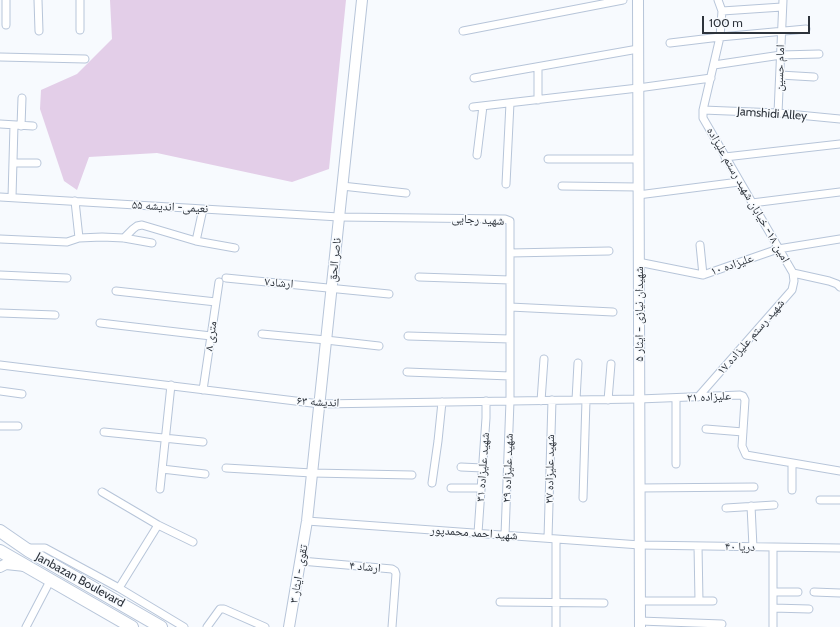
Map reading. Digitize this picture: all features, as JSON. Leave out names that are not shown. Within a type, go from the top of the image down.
[{"type":"main road","name":"Janbazan Boulevard","points":[[0,531],[24,548],[135,612],[158,627]]},
{"type":"main road","points":[[2,552],[1,546],[3,542],[11,539]]},
{"type":"main road","name":"Janbazan Boulevard","points":[[2,552],[50,581],[129,625]]},
{"type":"main road","points":[[129,625],[136,619],[135,612]]},
{"type":"street","points":[[6,0],[6,25]]},
{"type":"street","points":[[38,0],[39,31]]},
{"type":"street","points":[[80,0],[80,30]]},
{"type":"street","name":"ناصر الحق","points":[[308,521],[362,0]]},
{"type":"street","points":[[463,31],[623,0]]},
{"type":"street","name":"شهیدان نیازی - ایثار ۵","points":[[638,0],[640,624]]},
{"type":"street","points":[[703,110],[720,37],[722,11],[718,0]]},
{"type":"street","points":[[722,11],[782,4]]},
{"type":"street","name":"امام حسین","points":[[778,113],[782,4]]},
{"type":"street","points":[[670,44],[782,30],[806,29]]},
{"type":"street","points":[[474,78],[638,49]]},
{"type":"street","points":[[714,66],[781,55],[819,54]]},
{"type":"street","points":[[0,57],[85,59]]},
{"type":"street","points":[[538,67],[538,100]]},
{"type":"street","points":[[780,75],[814,77]]},
{"type":"street","points":[[473,107],[711,78]]},
{"type":"street","points":[[12,198],[13,163],[22,98]]},
{"type":"street","points":[[506,184],[510,103]]},
{"type":"street","points":[[477,156],[483,106]]},
{"type":"street","name":"Jamshidi Alley","points":[[703,110],[778,113],[840,119]]},
{"type":"street","name":"امین ۱۸- خيابان شهيد رستم عليزاده","points":[[703,110],[703,118],[706,124],[793,273]]},
{"type":"street","points":[[0,124],[33,126]]},
{"type":"street","points":[[725,157],[840,144]]},
{"type":"street","points":[[548,159],[638,159]]},
{"type":"street","points":[[13,163],[37,162]]},
{"type":"street","points":[[562,186],[638,191],[739,182]]},
{"type":"street","points":[[342,186],[406,193]]},
{"type":"street","points":[[752,203],[840,192]]},
{"type":"street","name":"نعیمی- اندیشه ۵۵","points":[[0,197],[339,217]]},
{"type":"street","points":[[75,201],[79,238]]},
{"type":"street","points":[[196,241],[203,209]]},
{"type":"street","name":"شهید رجایی","points":[[339,217],[510,220],[510,401]]},
{"type":"street","points":[[124,238],[137,226],[142,225],[196,241],[235,248]]},
{"type":"street","points":[[0,239],[70,242],[79,238],[102,237],[124,238],[152,243]]},
{"type":"street","name":"علیزاده ۱۰","points":[[638,262],[703,275],[778,249],[840,240]]},
{"type":"street","points":[[700,245],[703,275]]},
{"type":"street","points":[[510,253],[609,251]]},
{"type":"street","points":[[793,273],[829,281],[840,287]]},
{"type":"street","name":"۱۷ شهید رستم علیزاده","points":[[698,398],[792,290],[794,281],[793,273]]},
{"type":"street","points":[[0,275],[67,278]]},
{"type":"street","points":[[419,277],[510,280]]},
{"type":"street","name":"ارشاد۷","points":[[226,278],[390,294]]},
{"type":"street","name":"۸ متری","points":[[203,390],[219,282]]},
{"type":"street","points":[[116,291],[216,302]]},
{"type":"street","points":[[510,307],[613,312]]},
{"type":"street","points":[[0,313],[55,315]]},
{"type":"street","points":[[100,322],[211,336]]},
{"type":"street","points":[[262,334],[380,346]]},
{"type":"street","points":[[408,336],[510,338]]},
{"type":"street","points":[[541,401],[544,359]]},
{"type":"street","points":[[576,400],[578,363]]},
{"type":"street","points":[[608,400],[611,364]]},
{"type":"street","name":"اندیشه ۶۳","points":[[0,365],[320,404],[639,399]]},
{"type":"street","points":[[407,372],[510,376]]},
{"type":"street","points":[[160,489],[171,386]]},
{"type":"street","points":[[0,391],[22,394]]},
{"type":"street","name":"علیزاده ۲۱","points":[[639,399],[743,396],[745,400],[742,432],[743,449],[746,455],[840,471]]},
{"type":"street","points":[[676,398],[676,464]]},
{"type":"street","name":"شهید علیزاده ۲۷","points":[[548,538],[552,400]]},
{"type":"street","points":[[583,498],[586,400]]},
{"type":"street","name":"شهید علیزاده ۳۱","points":[[478,533],[486,401]]},
{"type":"street","name":"شهید علیزاده ۲۹","points":[[505,535],[510,401]]},
{"type":"street","points":[[432,483],[442,402]]},
{"type":"street","points":[[0,426],[18,426]]},
{"type":"street","points":[[706,429],[742,432]]},
{"type":"street","points":[[104,432],[203,442]]},
{"type":"street","points":[[792,463],[792,490]]},
{"type":"street","points":[[461,467],[483,468]]},
{"type":"street","points":[[226,468],[312,473],[412,475]]},
{"type":"street","points":[[162,469],[205,474]]},
{"type":"street","points":[[639,488],[754,487]]},
{"type":"street","points":[[451,488],[481,488]]},
{"type":"street","points":[[102,492],[158,525],[193,542]]},
{"type":"street","points":[[820,500],[840,500]]},
{"type":"street","points":[[726,508],[774,505]]},
{"type":"street","points":[[751,506],[752,547]]},
{"type":"street","name":"شهید احمد محمدپور","points":[[308,521],[640,545]]},
{"type":"street","name":"تقوی - ایثار ۳","points":[[289,627],[308,521]]},
{"type":"street","points":[[119,588],[158,525]]},
{"type":"street","points":[[556,539],[556,627]]},
{"type":"street","name":"دریا ۴۰","points":[[640,545],[840,548]]},
{"type":"street","points":[[698,546],[699,601]]},
{"type":"street","points":[[773,547],[773,627]]},
{"type":"street","points":[[24,548],[45,548],[119,588],[184,627]]},
{"type":"street","name":"ارشاد ۴","points":[[302,561],[392,569],[395,571],[392,627]]},
{"type":"street","points":[[0,566],[6,564],[26,566]]},
{"type":"street","points":[[26,627],[50,581]]},
{"type":"street","points":[[773,592],[798,592]]},
{"type":"street","points":[[814,592],[840,592]]},
{"type":"street","points":[[640,602],[713,601]]},
{"type":"street","points":[[500,602],[604,604]]},
{"type":"street","points":[[773,608],[809,609]]},
{"type":"street","points":[[207,627],[220,609],[224,609],[265,627]]},
{"type":"street","points":[[640,624],[722,624]]},
{"type":"shaded area","points":[[110,0],[346,0],[329,169],[292,182],[157,153],[89,157],[77,190],[64,181],[40,109],[41,90],[77,74],[112,39]]}]
